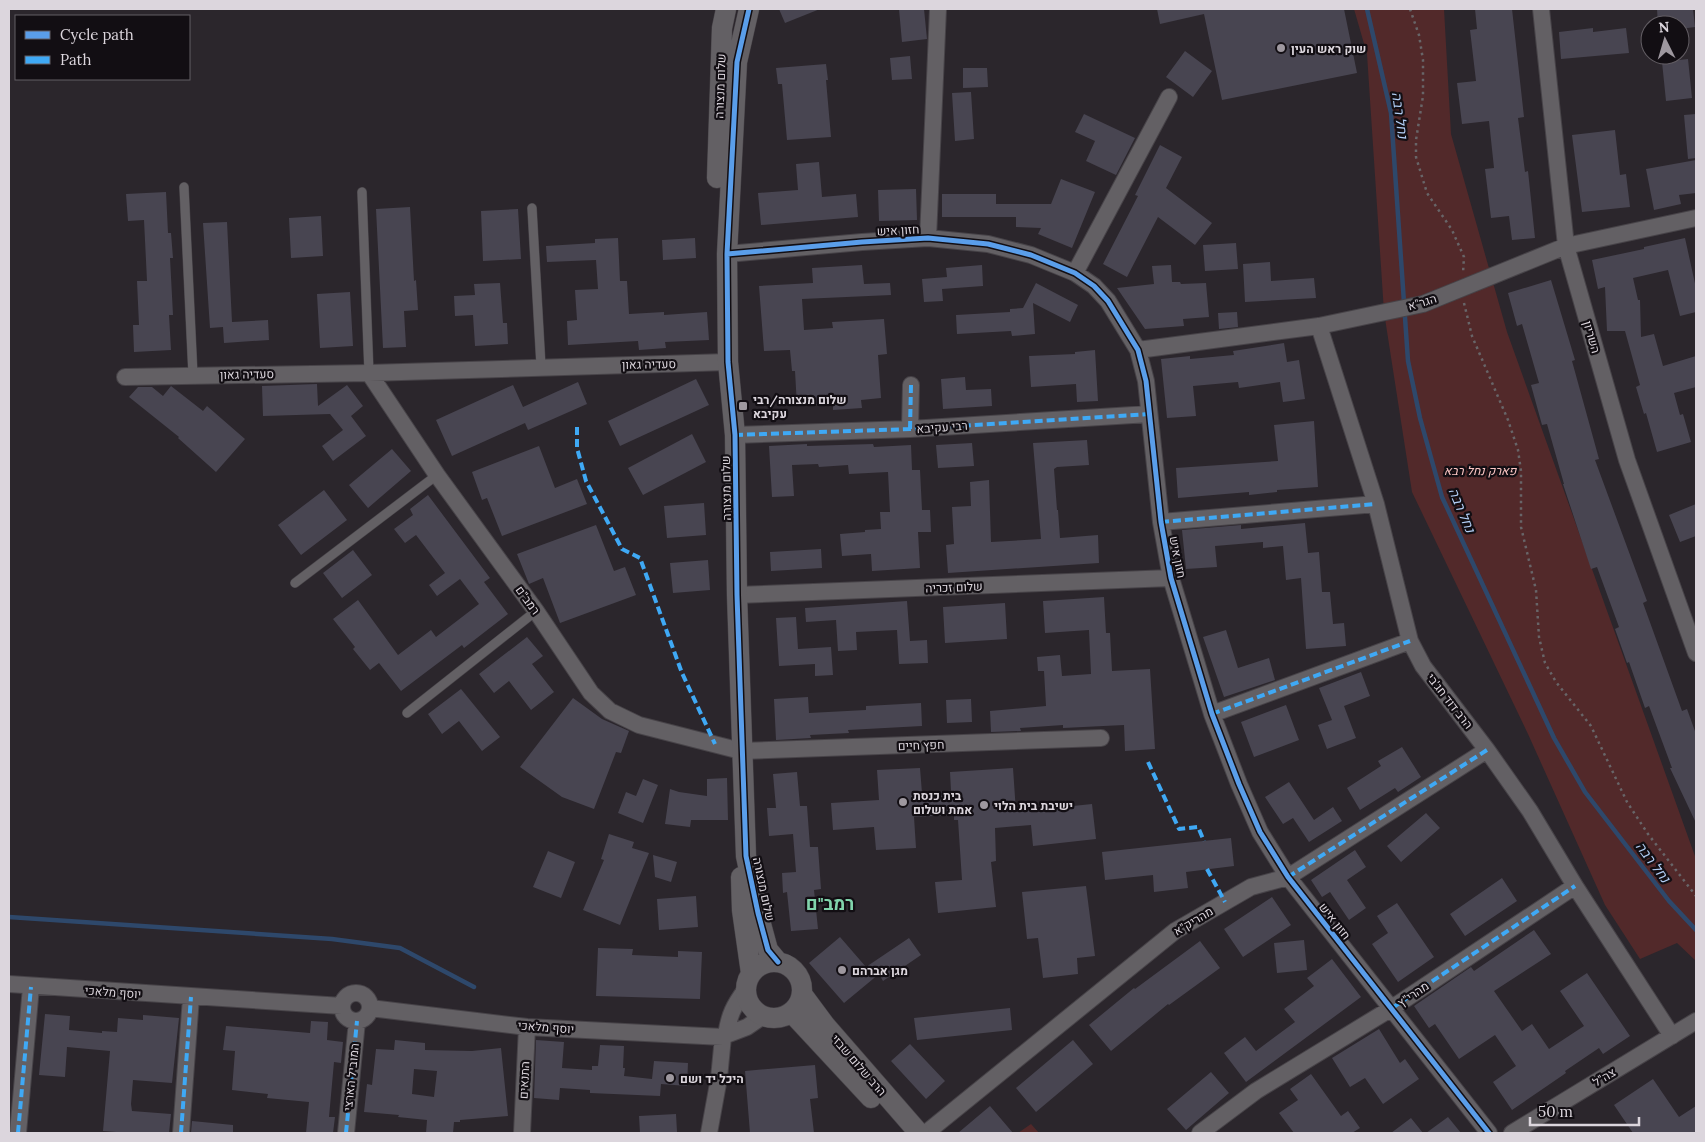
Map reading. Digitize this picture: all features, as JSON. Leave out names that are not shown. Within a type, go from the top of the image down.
[{"type":"street","name":"שלום מנצורה","points":[[726,9],[722,28],[717,181],[727,254]]},
{"type":"street","name":"שלום מנצורה","points":[[749,9],[737,62],[727,254],[728,362],[735,435],[746,856],[768,950],[778,962]]},
{"type":"street","points":[[928,238],[938,9]]},
{"type":"street","name":"השריון","points":[[1541,9],[1566,246],[1626,460],[1696,653]]},
{"type":"street","points":[[1075,273],[1169,97]]},
{"type":"street","name":"הגר\"א","points":[[1138,350],[1318,326],[1423,304],[1566,246],[1696,218]]},
{"type":"street","name":"חזון איש","points":[[727,254],[928,238],[988,244],[1031,255],[1075,273],[1094,286],[1108,301],[1138,350],[1146,381],[1161,522],[1171,578],[1212,714],[1260,832],[1288,877],[1489,1133]]},
{"type":"street","name":"הרב דוד חג'בי","points":[[1318,326],[1376,504],[1410,640],[1423,666],[1487,750],[1548,838],[1575,886],[1672,1036]]},
{"type":"street","name":"סעדיה גאון","points":[[125,377],[728,362]]},
{"type":"street","name":"רמב\"ם","points":[[369,372],[437,475],[536,611],[591,693],[610,711],[639,725],[742,751]]},
{"type":"street","points":[[910,429],[911,385]]},
{"type":"street","name":"רבי עקיבא","points":[[735,435],[910,429],[1149,414]]},
{"type":"street","name":"חזון איש","points":[[1161,522],[1376,504]]},
{"type":"street","name":"שלום זכריה","points":[[738,595],[1171,578]]},
{"type":"street","points":[[1212,714],[1410,640]]},
{"type":"street","name":"חפץ חיים","points":[[742,751],[1101,738]]},
{"type":"street","name":"מהריק\"א","points":[[926,1133],[1175,931],[1251,887],[1288,877],[1487,750]]},
{"type":"street","name":"שלום מנצורה","points":[[746,856],[740,882],[748,981]]},
{"type":"street","name":"מהרי\"ץ","points":[[1200,1133],[1256,1091],[1392,1008],[1575,886]]},
{"type":"street","points":[[709,1133],[728,1019],[735,1003],[748,981],[758,966],[768,962],[778,962],[795,971],[801,982],[802,994],[800,1001],[791,1012],[780,1017],[763,1016],[748,1003],[745,993],[748,981]]},
{"type":"street","name":"יוסף מלאכי","points":[[9,984],[342,1006]]},
{"type":"street","points":[[18,1133],[31,986]]},
{"type":"street","points":[[356,993],[367,998],[370,1008],[366,1017],[357,1021],[349,1019],[345,1015],[342,1006],[347,997],[356,993]]},
{"type":"street","name":"הרב שלום שבזי","points":[[802,994],[825,1025],[919,1133]]},
{"type":"street","points":[[181,1133],[191,997]]},
{"type":"street","name":"יוסף מלאכי","points":[[370,1008],[527,1027],[724,1036]]},
{"type":"street","name":"הרב שלום שבזי","points":[[791,1012],[904,1133]]},
{"type":"street","points":[[724,1036],[747,1027],[763,1016]]},
{"type":"street","name":"המוביל הארצי","points":[[346,1133],[357,1021]]},
{"type":"street","name":"צה\"ל","points":[[1512,1133],[1696,1021]]},
{"type":"street","name":"התנאים","points":[[522,1133],[527,1027]]},
{"type":"lane","points":[[184,187],[193,375]]},
{"type":"lane","points":[[362,192],[369,372]]},
{"type":"lane","points":[[532,208],[541,366]]},
{"type":"lane","points":[[295,583],[437,475]]},
{"type":"lane","points":[[407,713],[536,611]]},
{"type":"path","points":[[1410,9],[1419,35],[1423,60],[1424,96],[1416,140],[1416,157],[1427,193],[1452,230],[1464,257],[1461,289],[1472,336],[1508,420],[1518,450],[1521,471],[1521,527],[1536,590],[1539,637],[1545,663],[1556,682],[1591,726],[1627,802],[1642,826],[1696,896]]},
{"type":"green space","name":"פארק נחל רבא","points":[[1354,9],[1444,9],[1451,134],[1507,332],[1696,859],[1696,961],[1677,943],[1640,959],[1605,905],[1528,734],[1412,492],[1384,312],[1367,54]]},
{"type":"green space","points":[[1031,1124],[1039,1133],[1018,1133]]},
{"type":"building","points":[[779,9],[820,9],[785,23]]},
{"type":"building","points":[[899,9],[924,9],[927,39],[902,42]]},
{"type":"building","name":"שוק ראש העין","points":[[1157,9],[1344,9],[1357,73],[1222,100],[1204,14],[1160,24]]},
{"type":"building","points":[[1475,9],[1512,9],[1524,117],[1518,118],[1525,172],[1528,171],[1535,238],[1512,240],[1509,216],[1491,218],[1485,169],[1494,168],[1489,121],[1462,124],[1457,83],[1476,81],[1470,30],[1477,29]]},
{"type":"building","points":[[1657,9],[1693,9],[1695,27],[1690,28],[1690,15],[1657,15]]},
{"type":"building","points":[[1593,28],[1593,32],[1626,28],[1629,53],[1561,59],[1559,32]]},
{"type":"building","points":[[1185,51],[1212,71],[1193,97],[1166,77]]},
{"type":"building","points":[[910,56],[912,79],[892,80],[890,58]]},
{"type":"building","points":[[826,64],[831,137],[787,140],[782,84],[778,84],[776,68]]},
{"type":"building","points":[[1662,65],[1689,65],[1692,98],[1666,101]]},
{"type":"building","points":[[963,68],[987,68],[988,87],[963,88]]},
{"type":"building","points":[[971,92],[974,139],[955,141],[952,93]]},
{"type":"building","points":[[1084,114],[1135,138],[1116,175],[1086,161],[1095,141],[1075,132]]},
{"type":"building","points":[[1696,114],[1696,158],[1688,159],[1684,115]]},
{"type":"building","points":[[1615,130],[1620,175],[1626,174],[1630,207],[1582,212],[1572,135]]},
{"type":"building","points":[[1160,145],[1182,157],[1166,188],[1212,223],[1195,245],[1158,217],[1127,277],[1103,264],[1138,196],[1135,195]]},
{"type":"building","points":[[1696,160],[1696,193],[1679,195],[1681,204],[1654,210],[1646,169]]},
{"type":"building","points":[[819,162],[822,197],[856,194],[858,217],[761,225],[758,193],[798,190],[796,164]]},
{"type":"building","points":[[1061,179],[1095,192],[1072,248],[1038,234],[1041,228],[1016,227],[1016,217],[942,217],[942,194],[996,194],[996,204],[1051,204]]},
{"type":"building","points":[[916,189],[917,220],[879,221],[878,190]]},
{"type":"building","points":[[166,192],[168,233],[171,233],[173,258],[170,258],[173,315],[169,315],[171,350],[134,352],[133,325],[139,325],[137,281],[147,281],[144,220],[128,221],[126,194]]},
{"type":"building","points":[[410,207],[414,281],[416,280],[418,310],[404,311],[406,347],[383,348],[376,209]]},
{"type":"building","points":[[518,209],[521,259],[483,261],[481,211]]},
{"type":"building","points":[[321,216],[323,256],[291,258],[289,218]]},
{"type":"building","points":[[227,222],[232,322],[268,320],[269,340],[224,343],[223,327],[210,328],[203,223]]},
{"type":"building","points":[[618,238],[620,281],[627,281],[629,314],[664,312],[664,315],[707,312],[709,340],[665,342],[666,348],[639,350],[638,341],[568,345],[567,321],[577,320],[575,290],[598,289],[596,260],[547,262],[546,246],[595,243],[595,239]]},
{"type":"building","points":[[695,238],[696,258],[663,260],[662,240]]},
{"type":"building","points":[[1685,238],[1696,288],[1696,312],[1680,316],[1668,270],[1633,278],[1638,300],[1640,300],[1641,337],[1654,334],[1663,366],[1696,356],[1696,387],[1674,393],[1680,415],[1683,414],[1691,442],[1657,452],[1646,413],[1644,414],[1636,387],[1640,385],[1625,331],[1607,331],[1605,287],[1598,289],[1592,260]]},
{"type":"building","points":[[1236,243],[1238,269],[1205,271],[1203,245]]},
{"type":"building","points":[[1270,262],[1271,281],[1314,278],[1316,298],[1245,302],[1243,264]]},
{"type":"building","points":[[862,265],[864,284],[890,283],[891,295],[802,299],[804,330],[833,328],[832,322],[884,319],[887,354],[878,355],[881,398],[861,400],[862,408],[833,410],[833,404],[797,406],[795,371],[792,371],[790,350],[764,351],[759,286],[813,283],[812,268]]},
{"type":"building","points":[[982,265],[983,286],[942,289],[943,301],[924,302],[922,279],[947,277],[946,268]]},
{"type":"building","points":[[1171,265],[1172,282],[1180,282],[1181,284],[1206,283],[1209,317],[1183,319],[1184,326],[1145,329],[1117,288],[1154,284],[1152,266]]},
{"type":"building","points":[[1551,280],[1575,360],[1572,361],[1599,459],[1595,460],[1647,601],[1643,603],[1682,711],[1687,709],[1696,734],[1696,823],[1670,768],[1672,768],[1649,706],[1645,708],[1629,662],[1627,663],[1615,629],[1619,627],[1597,567],[1591,569],[1563,484],[1547,424],[1542,425],[1531,385],[1539,383],[1522,324],[1517,326],[1508,293]]},
{"type":"building","points":[[500,283],[503,323],[507,323],[508,344],[475,346],[473,315],[455,316],[454,296],[475,295],[474,284]]},
{"type":"building","points":[[1036,283],[1078,305],[1070,322],[1033,303],[1035,334],[1012,336],[1011,331],[957,334],[956,315],[1010,312],[1010,309],[1023,308]]},
{"type":"building","points":[[350,292],[353,346],[320,348],[317,294]]},
{"type":"building","points":[[1237,312],[1238,327],[1219,329],[1218,313]]},
{"type":"building","points":[[1284,343],[1287,362],[1299,360],[1305,399],[1283,402],[1280,382],[1239,388],[1238,382],[1193,386],[1196,416],[1167,418],[1161,359],[1190,356],[1190,359],[1234,355],[1233,351]]},
{"type":"building","points":[[1095,350],[1098,401],[1077,402],[1076,384],[1031,387],[1029,356],[1075,354],[1075,352]]},
{"type":"building","points":[[965,377],[966,390],[991,389],[992,406],[943,409],[941,379]]},
{"type":"building","points":[[696,379],[709,405],[620,446],[608,421]]},
{"type":"building","points":[[578,382],[587,404],[528,430],[525,423],[452,456],[436,420],[513,385],[523,407]]},
{"type":"building","points":[[317,384],[318,406],[347,385],[363,406],[351,416],[366,436],[333,461],[322,446],[343,430],[330,414],[263,416],[262,386]]},
{"type":"building","points":[[171,386],[203,411],[207,406],[245,439],[216,472],[179,437],[129,397],[138,387],[152,387],[163,396]]},
{"type":"building","points":[[1314,421],[1318,487],[1277,490],[1277,492],[1249,495],[1249,492],[1178,498],[1176,468],[1278,461],[1274,425]]},
{"type":"building","points":[[692,434],[706,462],[643,495],[628,468]]},
{"type":"building","points":[[1087,440],[1089,465],[1057,467],[1054,469],[1057,510],[1060,538],[1098,535],[1099,563],[948,573],[946,545],[954,544],[952,507],[971,506],[970,482],[989,480],[991,542],[1041,539],[1033,443]]},
{"type":"building","points":[[972,443],[974,466],[938,468],[936,445]]},
{"type":"building","points":[[807,444],[807,446],[873,444],[874,447],[911,445],[912,470],[920,470],[922,510],[930,510],[931,532],[918,532],[920,568],[872,571],[871,554],[842,556],[840,534],[881,529],[880,512],[890,512],[888,472],[849,474],[848,465],[819,467],[818,464],[792,465],[794,496],[772,497],[769,446]]},
{"type":"building","points":[[539,446],[555,488],[577,479],[587,504],[502,536],[487,498],[482,500],[472,472]]},
{"type":"building","points":[[392,449],[411,471],[368,508],[349,485]]},
{"type":"building","points":[[324,490],[347,520],[301,555],[278,525]]},
{"type":"building","points":[[428,495],[490,578],[484,582],[508,614],[464,648],[462,645],[401,691],[379,663],[370,670],[333,619],[358,600],[398,655],[431,630],[436,637],[479,604],[460,579],[437,596],[429,585],[445,573],[416,535],[405,543],[394,529],[413,515],[410,509]]},
{"type":"building","points":[[704,503],[706,535],[667,538],[664,506]]},
{"type":"building","points":[[1696,504],[1696,536],[1680,542],[1669,515]]},
{"type":"building","points":[[1305,523],[1308,553],[1319,552],[1322,592],[1330,592],[1333,624],[1344,623],[1346,646],[1306,649],[1301,578],[1286,580],[1283,546],[1263,548],[1263,542],[1215,546],[1217,567],[1186,569],[1182,530],[1241,525],[1241,529]]},
{"type":"building","points":[[596,525],[614,571],[625,567],[636,595],[560,623],[543,578],[529,584],[517,554]]},
{"type":"building","points":[[821,549],[822,568],[771,571],[770,552]]},
{"type":"building","points":[[353,550],[372,575],[342,598],[323,573]]},
{"type":"building","points":[[708,560],[710,590],[673,593],[670,563]]},
{"type":"building","points":[[1104,597],[1106,633],[1110,633],[1112,671],[1150,669],[1155,749],[1125,751],[1124,725],[1063,728],[1063,725],[1020,728],[1021,731],[991,732],[990,711],[1046,706],[1044,671],[1038,671],[1037,657],[1060,655],[1062,676],[1091,674],[1089,630],[1045,633],[1043,601]]},
{"type":"building","points":[[907,601],[910,641],[927,640],[928,663],[899,664],[897,630],[856,632],[857,650],[838,651],[836,620],[806,622],[805,608]]},
{"type":"building","points":[[1005,603],[1007,639],[945,643],[943,607]]},
{"type":"building","points":[[796,617],[798,649],[831,647],[833,675],[815,676],[815,664],[779,666],[776,618]]},
{"type":"building","points":[[1226,630],[1238,668],[1269,658],[1275,680],[1224,697],[1203,637]]},
{"type":"building","points":[[527,637],[543,656],[532,664],[554,692],[531,710],[509,681],[494,693],[479,674]]},
{"type":"building","points":[[1361,672],[1370,696],[1344,706],[1356,738],[1327,749],[1318,725],[1332,720],[1319,688]]},
{"type":"building","points":[[461,689],[500,737],[482,751],[459,721],[442,734],[428,714]]},
{"type":"building","points":[[808,697],[809,713],[866,710],[866,706],[921,703],[922,726],[848,730],[849,733],[810,735],[811,738],[776,740],[774,699]]},
{"type":"building","points":[[573,698],[602,719],[629,731],[621,753],[616,752],[594,809],[562,797],[520,767]]},
{"type":"building","points":[[971,699],[972,722],[947,723],[946,700]]},
{"type":"building","points":[[1286,705],[1299,740],[1254,757],[1241,722]]},
{"type":"building","points":[[1402,747],[1421,777],[1398,792],[1395,788],[1360,810],[1347,788],[1381,766],[1378,761]]},
{"type":"building","points":[[920,768],[922,793],[951,791],[950,772],[1013,768],[1016,812],[1092,804],[1096,839],[1033,846],[1031,825],[995,828],[996,861],[991,862],[996,907],[938,913],[935,882],[962,880],[958,820],[954,820],[954,815],[914,817],[916,848],[876,850],[874,827],[833,830],[831,803],[879,800],[877,770]]},
{"type":"building","points":[[797,772],[800,806],[807,806],[810,847],[818,847],[821,889],[814,890],[818,929],[791,931],[787,892],[783,893],[782,873],[796,872],[793,834],[769,836],[767,808],[776,808],[773,774]]},
{"type":"building","points":[[727,778],[728,820],[691,820],[690,827],[665,824],[670,789],[707,796],[707,779]]},
{"type":"building","points":[[643,779],[658,785],[643,823],[618,813],[626,792],[636,796]]},
{"type":"building","points":[[1289,782],[1314,820],[1333,807],[1342,821],[1309,842],[1293,818],[1283,824],[1265,797]]},
{"type":"building","points":[[1426,813],[1440,828],[1401,862],[1387,846]]},
{"type":"building","points":[[609,834],[634,842],[632,848],[649,853],[620,925],[583,910],[604,860],[601,859]]},
{"type":"building","points":[[1231,838],[1234,866],[1186,872],[1188,888],[1154,892],[1153,875],[1105,880],[1102,852]]},
{"type":"building","points":[[1355,850],[1366,867],[1347,880],[1366,908],[1349,920],[1330,892],[1322,897],[1311,880]]},
{"type":"building","points":[[548,851],[575,862],[561,898],[533,887]]},
{"type":"building","points":[[653,855],[677,862],[671,882],[655,877]]},
{"type":"building","points":[[1502,878],[1517,901],[1465,936],[1450,914]]},
{"type":"building","points":[[1086,886],[1095,956],[1077,958],[1078,974],[1043,978],[1038,938],[1027,939],[1022,892]]},
{"type":"building","points":[[696,896],[698,927],[659,930],[657,899]]},
{"type":"building","points":[[1272,897],[1291,925],[1243,957],[1224,929]]},
{"type":"building","points":[[1397,903],[1434,957],[1398,982],[1372,944],[1388,933],[1377,916]]},
{"type":"building","points":[[1534,930],[1551,954],[1494,991],[1522,1031],[1532,1024],[1549,1049],[1584,1026],[1560,991],[1587,973],[1630,1036],[1603,1054],[1599,1048],[1512,1110],[1493,1082],[1516,1066],[1495,1035],[1459,1059],[1435,1024],[1429,1028],[1414,1006],[1471,967],[1474,971]]},
{"type":"building","name":"מגן אברהם","points":[[840,937],[866,967],[909,938],[921,955],[883,981],[879,974],[844,1003],[809,963]]},
{"type":"building","points":[[1304,940],[1307,970],[1277,973],[1274,943]]},
{"type":"building","points":[[1200,941],[1220,968],[1168,1004],[1111,1051],[1089,1025],[1134,988]]},
{"type":"building","points":[[598,948],[633,949],[632,955],[678,957],[678,951],[702,952],[700,999],[596,996]]},
{"type":"building","points":[[1332,959],[1361,997],[1246,1082],[1224,1053],[1245,1037],[1256,1051],[1295,1022],[1284,1009],[1314,986],[1307,978]]},
{"type":"building","points":[[1010,1008],[1012,1030],[917,1040],[914,1018]]},
{"type":"building","points":[[45,1014],[70,1016],[69,1030],[102,1033],[102,1031],[117,1032],[118,1018],[143,1020],[143,1015],[179,1018],[172,1083],[133,1080],[132,1111],[171,1114],[169,1133],[103,1131],[110,1051],[67,1047],[65,1077],[39,1075]]},
{"type":"building","points":[[311,1021],[328,1022],[327,1040],[343,1042],[341,1063],[334,1062],[329,1117],[335,1117],[333,1133],[306,1133],[309,1102],[267,1098],[268,1094],[232,1090],[235,1051],[223,1050],[226,1026],[310,1033]]},
{"type":"building","points":[[1379,1029],[1400,1063],[1405,1059],[1419,1079],[1383,1104],[1365,1078],[1350,1087],[1332,1058]]},
{"type":"building","points":[[395,1040],[425,1043],[425,1050],[472,1051],[501,1048],[508,1116],[460,1120],[460,1122],[454,1122],[453,1133],[426,1133],[427,1120],[364,1112],[367,1084],[372,1085],[376,1049],[394,1050]],"holes":[[[414,1069],[437,1071],[434,1097],[412,1094]]]},
{"type":"building","points":[[536,1040],[564,1042],[562,1068],[592,1070],[592,1066],[598,1066],[600,1045],[624,1046],[624,1076],[652,1079],[654,1061],[688,1063],[687,1086],[661,1084],[660,1096],[590,1093],[590,1090],[560,1088],[559,1100],[534,1098]]},
{"type":"building","points":[[1073,1040],[1093,1064],[1036,1112],[1016,1088]]},
{"type":"building","points":[[910,1044],[945,1081],[926,1099],[891,1061]]},
{"type":"building","points":[[815,1065],[818,1098],[810,1099],[814,1133],[750,1133],[745,1071]]},
{"type":"building","points":[[1211,1072],[1229,1093],[1186,1130],[1167,1109]]},
{"type":"building","points":[[1311,1074],[1341,1116],[1348,1111],[1360,1128],[1352,1133],[1294,1133],[1279,1113],[1298,1100],[1290,1089]]},
{"type":"building","points":[[1653,1079],[1679,1117],[1696,1106],[1696,1133],[1633,1133],[1614,1105]]},
{"type":"building","points":[[990,1106],[1013,1133],[958,1133]]},
{"type":"building","points":[[676,1114],[677,1132],[640,1133],[639,1116]]},
{"type":"building","points":[[1448,1117],[1461,1133],[1426,1133]]},
{"type":"building","points":[[1411,1118],[1423,1133],[1391,1133]]},
{"type":"building","points":[[192,1121],[233,1125],[233,1133],[191,1133]]},
{"type":"waterway","name":"נחל רבה","points":[[1367,9],[1391,113],[1408,361],[1420,418],[1442,497],[1554,738],[1585,792],[1669,901],[1696,930]]},
{"type":"waterway","points":[[9,917],[332,939],[400,948],[474,987]]},
{"type":"marked path","points":[[910,429],[911,385]]},
{"type":"marked path","points":[[735,435],[910,429],[1149,414]]},
{"type":"marked path","points":[[577,427],[577,448],[586,481],[622,549],[640,558],[682,673],[715,744]]},
{"type":"marked path","points":[[1161,522],[1376,504]]},
{"type":"marked path","points":[[1212,714],[1410,641]]},
{"type":"marked path","points":[[1288,877],[1487,750]]},
{"type":"marked path","points":[[1148,762],[1179,829],[1198,827],[1204,841]]},
{"type":"marked path","points":[[1207,869],[1225,902]]},
{"type":"marked path","points":[[1392,1008],[1575,886]]},
{"type":"marked path","points":[[18,1133],[31,987]]},
{"type":"marked path","points":[[181,1133],[191,997]]},
{"type":"marked path","points":[[346,1133],[357,1021]]},
{"type":"cycle path","points":[[749,9],[737,62],[727,254],[728,362],[735,435],[737,595],[746,856],[768,950],[778,962]]},
{"type":"cycle path","points":[[727,254],[928,238],[988,244],[1031,255],[1075,273],[1094,286],[1108,301],[1138,350],[1146,381],[1161,522],[1171,578],[1212,714],[1260,832],[1288,877],[1489,1133]]},
{"type":"place","name":"שוק ראש העין","points":[[1281,48]]},
{"type":"place","name":"שלום מנצורה/רבי עקיבא","points":[[743,406]]},
{"type":"place","name":"בית כנסת אמת ושלום","points":[[903,802]]},
{"type":"place","name":"ישיבת בית הלוי","points":[[984,805]]},
{"type":"place","name":"מגן אברהם","points":[[842,970]]},
{"type":"place","name":"היכל יד ושם","points":[[670,1078]]},
{"type":"district","name":"רמב\"ם","points":[[830,903]]}]
